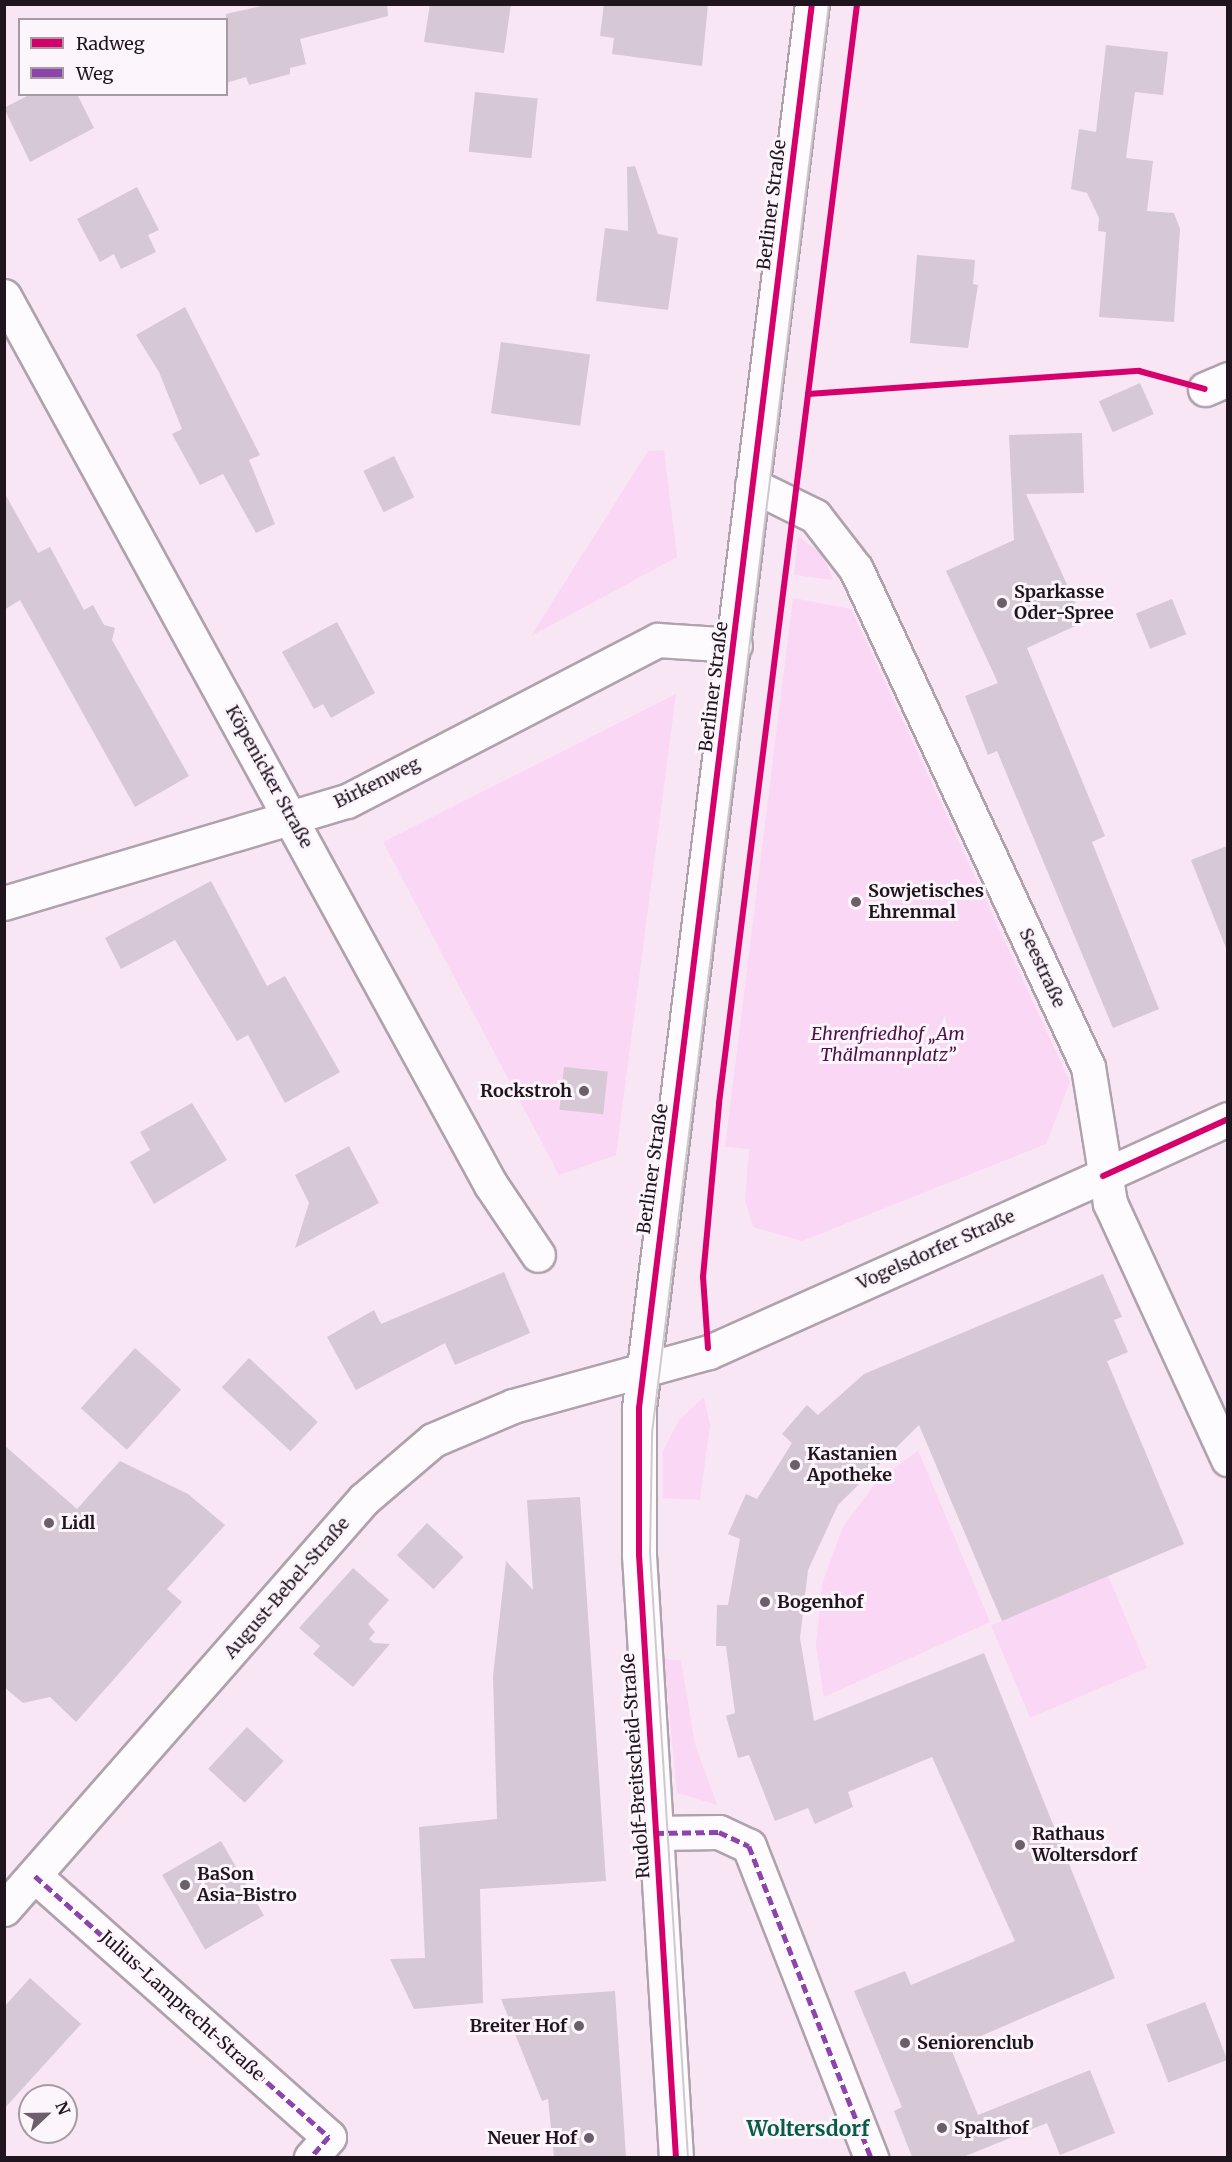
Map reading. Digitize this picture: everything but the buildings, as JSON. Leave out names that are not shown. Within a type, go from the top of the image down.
[{"type":"street","name":"Berliner Straße","points":[[641,1373],[735,645],[752,485],[812,4]]},
{"type":"street","name":"Köpenicker Straße","points":[[4,296],[293,818],[491,1185],[538,1255]]},
{"type":"street","name":"Seestraße","points":[[752,485],[797,504],[827,528],[856,569],[1088,1067],[1096,1096],[1103,1176],[1114,1215],[1227,1459]]},
{"type":"street","name":"Birkenweg","points":[[4,903],[347,801],[658,640],[735,645]]},
{"type":"street","name":"Vogelsdorfer Straße","points":[[641,1373],[720,1348],[1227,1119]]},
{"type":"street","name":"Rudolf-Breitscheid-Straße","points":[[641,1373],[637,1514],[676,2157]]},
{"type":"street","name":"August-Bebel-Straße","points":[[4,1909],[364,1499],[433,1440],[513,1406],[641,1373]]},
{"type":"street","name":"Rudolf-Breitscheid-Straße","points":[[655,1833],[719,1832],[749,1846],[871,2157]]},
{"type":"street","name":"Julius-Lamprecht-Straße","points":[[35,1876],[320,2147]]},
{"type":"green space","points":[[664,450],[677,557],[531,636],[648,451]]},
{"type":"green space","points":[[798,536],[823,555],[833,580],[794,575]]},
{"type":"green space","name":"Ehrenfriedhof „Am Thälmannplatz”","points":[[793,598],[851,609],[1070,1082],[1046,1144],[802,1241],[753,1227],[745,1200],[749,1149],[725,1147]]},
{"type":"green space","points":[[676,694],[616,1155],[559,1175],[383,842]]},
{"type":"green space","points":[[704,1397],[710,1425],[700,1500],[663,1498],[663,1451],[679,1420]]},
{"type":"green space","points":[[918,1450],[990,1622],[824,1697],[816,1645],[822,1584],[843,1527],[875,1484]]},
{"type":"green space","points":[[1108,1576],[1147,1668],[1030,1718],[991,1626]]},
{"type":"green space","points":[[664,1659],[681,1660],[695,1744],[717,1805],[677,1793]]},
{"type":"tram line","points":[[688,2158],[650,1553],[652,1433],[829,4]]},
{"type":"marked path","points":[[655,1833],[719,1832],[749,1846],[871,2158]]},
{"type":"marked path","points":[[35,1876],[329,2137],[311,2158]]},
{"type":"cycle path","points":[[676,2158],[639,1555],[639,1408],[812,4]]},
{"type":"cycle path","points":[[708,1348],[703,1277],[719,1103],[857,4]]},
{"type":"cycle path","points":[[808,394],[1139,371],[1205,389]]},
{"type":"cycle path","points":[[1103,1176],[1228,1119]]},
{"type":"place","name":"Sparkasse Oder-Spree","points":[[1002,603]]},
{"type":"place","name":"Sowjetisches Ehrenmal","points":[[856,902]]},
{"type":"place","name":"Rockstroh","points":[[584,1091]]},
{"type":"place","name":"Kastanien Apotheke","points":[[795,1465]]},
{"type":"place","name":"Lidl","points":[[49,1523]]},
{"type":"place","name":"Bogenhof","points":[[765,1602]]},
{"type":"place","name":"Rathaus Woltersdorf","points":[[1020,1845]]},
{"type":"place","name":"BaSon Asia-Bistro","points":[[185,1885]]},
{"type":"place","name":"Breiter Hof","points":[[579,2026]]},
{"type":"place","name":"Seniorenclub","points":[[905,2043]]},
{"type":"place","name":"Spalthof","points":[[942,2128]]},
{"type":"place","name":"Neuer Hof","points":[[589,2138]]},
{"type":"district","name":"Woltersdorf","points":[[808,2129]]}]
